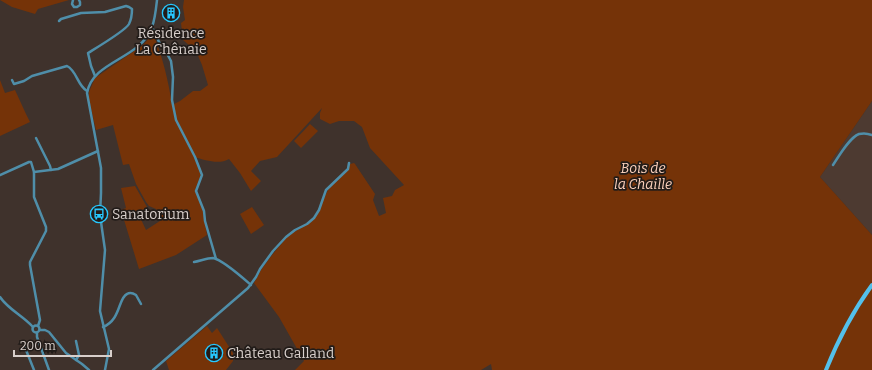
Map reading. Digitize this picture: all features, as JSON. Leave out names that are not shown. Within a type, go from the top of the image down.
[{"type":"main road","points":[[826,370],[845,329],[872,285]]},
{"type":"street","points":[[73,0],[73,6],[78,7]]},
{"type":"street","points":[[79,0],[80,4],[78,7],[81,14]]},
{"type":"street","points":[[104,370],[108,349],[100,308],[105,250],[100,215],[101,168],[87,90],[95,76],[100,71],[138,48],[145,40],[152,29],[157,0]]},
{"type":"street","points":[[59,21],[61,19],[81,14],[105,12],[126,6],[132,9],[132,15],[128,25],[88,53],[95,76]]},
{"type":"street","points":[[152,29],[154,30],[159,42],[171,61],[173,77],[172,100],[176,120],[195,157],[202,175],[196,191],[204,211],[216,259]]},
{"type":"street","points":[[12,80],[14,84],[24,81],[32,76],[67,66],[72,69],[83,88],[87,90]]},
{"type":"street","points":[[833,164],[849,142],[858,134],[865,133],[872,135]]},
{"type":"street","points":[[36,138],[51,170]]},
{"type":"street","points":[[34,172],[58,169],[98,150]]},
{"type":"street","points":[[0,175],[29,162],[31,162],[34,172],[34,197],[46,229],[30,262],[40,320],[38,326],[40,330]]},
{"type":"street","points":[[153,370],[251,285],[273,251],[286,237],[314,218],[319,210],[326,190],[348,169],[349,163]]},
{"type":"street","points":[[194,262],[211,258],[216,259],[238,272],[251,285]]},
{"type":"street","points":[[104,327],[108,325],[117,314],[124,296],[127,294],[132,293],[136,295],[141,304]]},
{"type":"street","points":[[0,297],[33,327],[33,331],[37,333],[37,337],[49,370]]},
{"type":"street","points":[[33,327],[38,326]]},
{"type":"street","points":[[37,333],[40,330]]},
{"type":"street","points":[[40,330],[49,332],[66,353],[89,370]]},
{"type":"street","points":[[76,341],[79,355],[76,360]]},
{"type":"street","points":[[24,345],[34,370]]},
{"type":"shaded area","points":[[872,101],[872,235],[820,177]]},
{"type":"green space","points":[[0,0],[69,0],[38,9],[35,14],[12,7]]},
{"type":"green space","name":"Bois de la Chaille","points":[[184,0],[872,0],[872,101],[820,177],[872,235],[872,370],[492,370],[491,364],[481,370],[295,370],[304,361],[279,317],[254,283],[261,270],[287,237],[315,218],[330,186],[348,169],[350,164],[355,164],[375,194],[373,200],[379,216],[386,213],[383,198],[392,196],[395,190],[404,185],[370,148],[362,127],[354,121],[339,121],[330,124],[320,119],[322,108],[277,157],[260,161],[251,171],[261,181],[251,191],[229,159],[216,162],[194,157],[201,175],[195,190],[203,211],[207,235],[176,255],[139,269],[121,210],[126,208],[121,188],[135,186],[147,207],[138,213],[146,230],[163,219],[156,209],[149,206],[146,202],[136,184],[129,164],[123,165],[113,125],[96,130],[89,100],[89,92],[95,78],[143,45],[153,34],[165,69],[172,105],[193,91],[200,91],[208,85],[196,51],[183,40],[181,23],[185,20],[183,7]]},
{"type":"green space","points":[[0,80],[5,93],[15,90],[30,122],[0,136]]},
{"type":"green space","points":[[310,124],[318,131],[301,148],[294,141]]},
{"type":"green space","points":[[252,207],[264,225],[251,234],[240,214]]},
{"type":"green space","points":[[207,326],[212,333],[217,328],[233,353],[233,361],[226,370],[169,370],[166,361]]},
{"type":"place","name":"Résidence La Chênaie","points":[[171,13]]},
{"type":"place","name":"Sanatorium","points":[[99,214]]},
{"type":"place","name":"Château Galland","points":[[214,353]]}]
